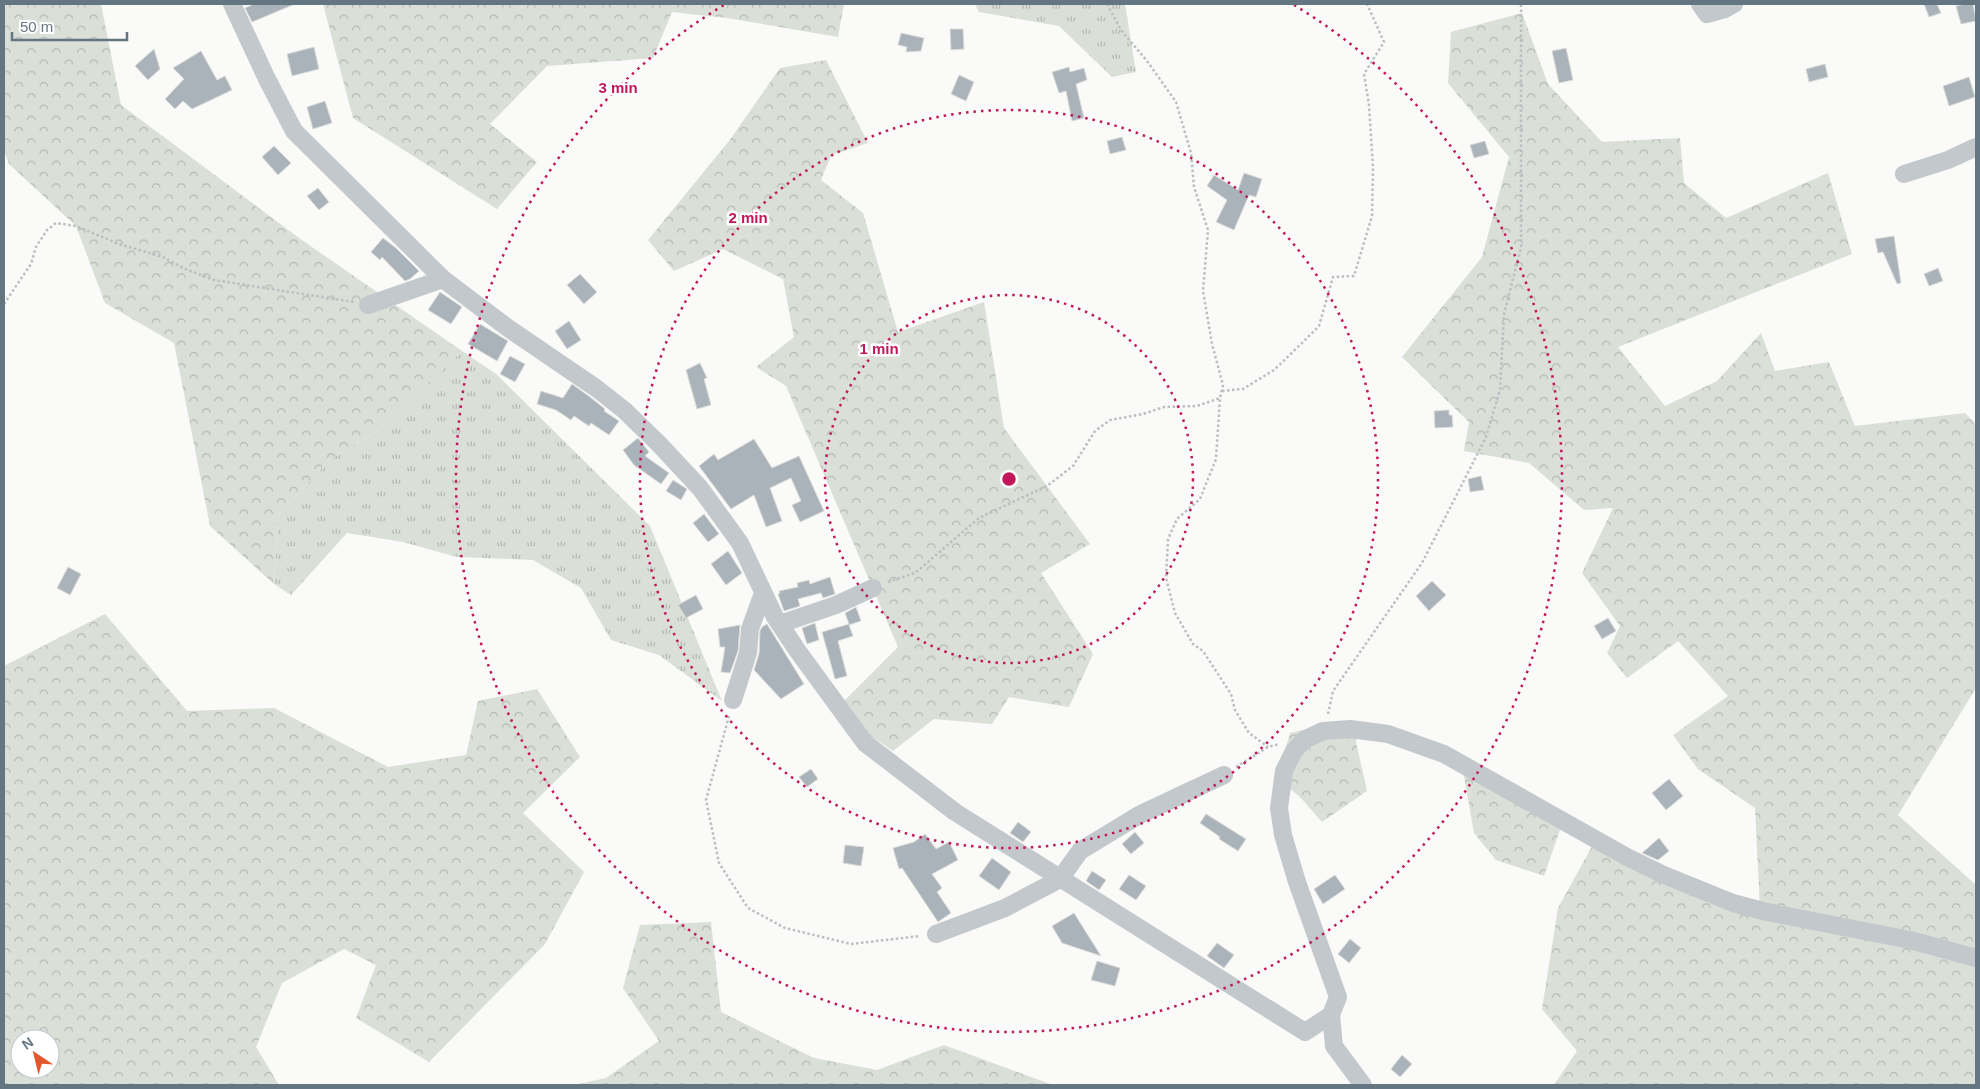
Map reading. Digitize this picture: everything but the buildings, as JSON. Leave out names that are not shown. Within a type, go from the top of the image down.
[{"type":"street","points":[[232,4],[294,131],[443,279],[508,328],[596,388],[624,410],[700,488],[730,527],[780,624],[865,743],[955,812],[1305,1032],[1330,1015]]},
{"type":"street","points":[[1700,4],[1707,14],[1725,10],[1734,4]]},
{"type":"street","points":[[1904,174],[1948,160],[1976,147]]},
{"type":"street","points":[[368,305],[443,279]]},
{"type":"street","points":[[780,624],[836,605],[873,588]]},
{"type":"street","points":[[733,700],[748,653],[750,629],[763,593]]},
{"type":"street","points":[[1361,1084],[1334,1046],[1330,1015],[1338,997],[1297,882],[1283,835],[1279,808],[1284,771],[1294,751],[1304,740],[1323,731],[1350,729],[1388,734],[1444,754],[1628,857],[1664,875],[1733,903],[1767,912],[1910,940],[1976,958]]},
{"type":"street","points":[[936,934],[1005,908],[1060,879],[1080,851],[1139,815],[1224,775]]},
{"type":"path","points":[[1107,4],[1121,30],[1148,61],[1176,102],[1190,153],[1194,187],[1208,230],[1203,291],[1212,344],[1223,385],[1220,398],[1216,459],[1200,499],[1177,519],[1168,539],[1166,578],[1175,613],[1193,644],[1203,651],[1231,694],[1235,710],[1249,732],[1268,747]]},
{"type":"path","points":[[1222,391],[1243,389],[1274,370],[1318,326],[1333,276],[1354,276],[1372,216],[1373,168],[1369,105],[1364,74],[1384,42],[1367,4]]},
{"type":"path","points":[[1323,731],[1333,691],[1422,562],[1486,437],[1500,390],[1504,314],[1521,248],[1521,4]]},
{"type":"path","points":[[4,304],[31,264],[36,247],[47,230],[56,224],[76,226],[119,244],[163,257],[183,268],[214,280],[368,305]]},
{"type":"path","points":[[873,588],[915,573],[979,518],[1047,486],[1073,466],[1095,430],[1110,420],[1143,414],[1164,407],[1197,406],[1220,398]]},
{"type":"path","points":[[733,700],[706,800],[719,863],[748,908],[785,928],[851,944],[936,934]]},
{"type":"path","points":[[1224,775],[1268,747],[1304,740]]},
{"type":"green space","points":[[4,4],[101,4],[121,105],[299,238],[462,351],[376,432],[329,460],[278,516],[274,584],[210,526],[174,343],[105,303],[76,226],[9,164],[4,151]]},
{"type":"green space","points":[[323,4],[844,4],[838,37],[727,18],[672,12],[653,58],[547,66],[490,124],[537,162],[497,209],[353,118]]},
{"type":"green space","points":[[975,4],[1125,4],[1136,72],[1112,77],[1059,26],[979,12]]},
{"type":"green space","points":[[1522,13],[1548,84],[1602,142],[1680,138],[1684,183],[1726,218],[1828,173],[1852,254],[1618,347],[1665,406],[1717,381],[1761,333],[1775,371],[1829,362],[1855,426],[1965,413],[1976,424],[1976,688],[1898,815],[1976,885],[1976,1085],[1554,1085],[1577,1051],[1542,1009],[1558,908],[1596,839],[1760,909],[1755,808],[1698,769],[1673,735],[1728,696],[1678,641],[1627,678],[1607,653],[1620,626],[1582,573],[1613,508],[1584,510],[1529,463],[1464,451],[1469,422],[1402,357],[1482,257],[1509,157],[1448,83],[1451,32]]},
{"type":"green space","points":[[826,60],[868,143],[831,155],[821,180],[863,213],[898,332],[984,302],[1004,428],[1090,544],[1041,573],[1093,654],[1069,707],[1009,697],[992,724],[934,719],[893,751],[864,731],[837,708],[898,647],[786,386],[756,367],[794,337],[783,279],[723,249],[674,271],[648,240],[729,141],[780,68]]},
{"type":"green space","points":[[462,351],[496,374],[650,526],[722,701],[659,655],[611,640],[581,588],[533,560],[457,557],[403,542],[347,533],[291,595],[274,584],[278,516],[329,460],[376,432]]},
{"type":"green space","points":[[105,614],[187,711],[274,708],[388,767],[466,755],[478,701],[537,689],[580,757],[523,813],[584,872],[545,944],[429,1062],[356,1018],[376,965],[344,949],[282,983],[256,1047],[279,1085],[4,1085],[4,666]]},
{"type":"green space","points":[[1360,725],[1356,742],[1367,791],[1322,822],[1300,797],[1277,778],[1290,733],[1319,726]]},
{"type":"green space","points":[[1461,759],[1563,821],[1544,876],[1496,860],[1474,833]]},
{"type":"green space","points":[[711,922],[721,1012],[814,1058],[877,1070],[944,1045],[1053,1085],[574,1085],[606,1078],[659,1041],[623,988],[640,925]]}]
